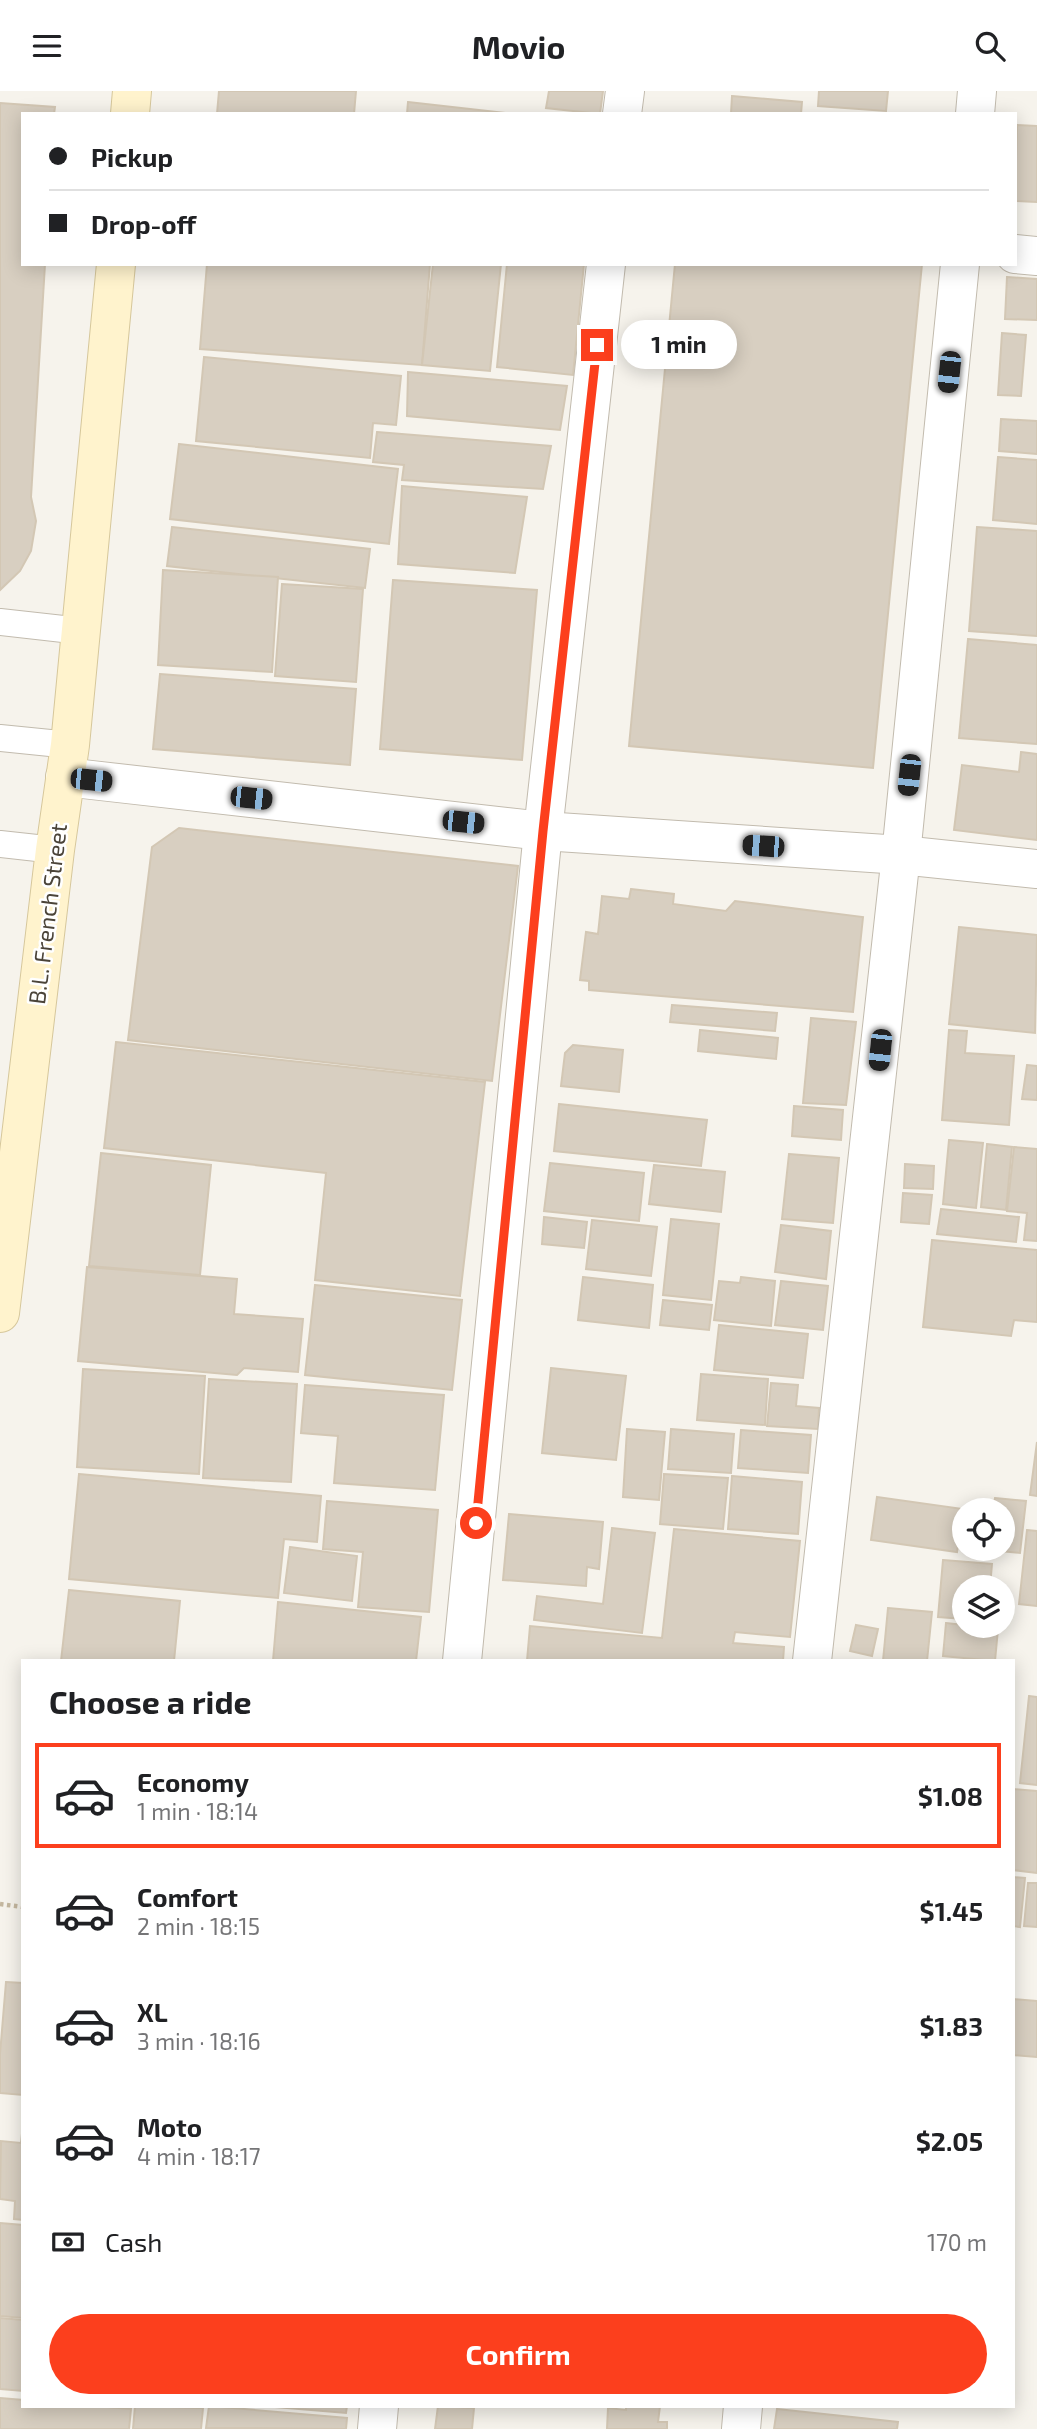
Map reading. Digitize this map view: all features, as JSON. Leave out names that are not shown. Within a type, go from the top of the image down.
[{"type":"street","points":[[130,112],[132,91]]},
{"type":"street","points":[[622,112],[625,91]]},
{"type":"street","points":[[975,112],[977,91]]},
{"type":"street","points":[[1017,254],[1037,256]]},
{"type":"street","name":"B.L. French Street","points":[[0,1313],[68,761],[116,266]]},
{"type":"street","points":[[462,1659],[543,831],[606,266]]},
{"type":"street","points":[[812,1659],[901,855],[960,266]]},
{"type":"street","points":[[68,761],[543,831],[901,855],[1037,869]]},
{"type":"street","points":[[377,2429],[379,2408]]},
{"type":"street","points":[[741,2429],[743,2408]]},
{"type":"lane","points":[[0,622],[81,631]]},
{"type":"lane","points":[[0,737],[68,761]]},
{"type":"lane","points":[[0,844],[55,850]]},
{"type":"path","points":[[0,1904],[21,1907]]},
{"type":"building","points":[[219,91],[356,91],[354,112],[217,112]]},
{"type":"building","points":[[549,91],[603,91],[600,112],[546,108]]},
{"type":"building","points":[[819,91],[888,91],[886,111],[818,106]]},
{"type":"building","points":[[732,96],[802,102],[801,112],[731,112]]},
{"type":"building","points":[[408,102],[496,112],[407,112]]},
{"type":"building","points":[[0,103],[55,107],[54,112],[21,112],[21,266],[45,266],[31,497],[36,521],[31,551],[20,571],[0,590]]},
{"type":"building","points":[[1017,125],[1037,126],[1037,202],[1017,201]]},
{"type":"building","points":[[207,266],[430,266],[422,365],[200,349]]},
{"type":"building","points":[[433,266],[501,266],[490,371],[422,365]]},
{"type":"building","points":[[507,266],[584,266],[573,375],[497,367]]},
{"type":"building","points":[[675,266],[922,266],[873,768],[629,746]]},
{"type":"building","points":[[1007,277],[1037,279],[1037,320],[1005,319]]},
{"type":"building","points":[[1002,333],[1026,335],[1021,396],[998,395]]},
{"type":"building","points":[[204,357],[401,376],[396,425],[373,423],[370,458],[196,441]]},
{"type":"building","points":[[408,372],[567,386],[560,430],[407,416]]},
{"type":"building","points":[[1001,419],[1037,421],[1037,454],[999,451]]},
{"type":"building","points":[[377,432],[551,446],[543,489],[402,480],[404,465],[373,462]]},
{"type":"building","points":[[179,444],[398,469],[389,544],[170,519]]},
{"type":"building","points":[[998,457],[1037,460],[1037,524],[993,520]]},
{"type":"building","points":[[402,486],[527,497],[515,573],[398,564]]},
{"type":"building","points":[[172,527],[370,549],[365,588],[167,566]]},
{"type":"building","points":[[977,527],[1037,531],[1037,636],[969,631]]},
{"type":"building","points":[[163,570],[278,577],[272,672],[158,665]]},
{"type":"building","points":[[393,580],[537,590],[522,760],[380,749]]},
{"type":"building","points":[[282,584],[363,589],[356,682],[275,676]]},
{"type":"building","points":[[968,639],[1037,645],[1037,744],[959,738]]},
{"type":"building","points":[[160,674],[356,689],[350,765],[153,749]]},
{"type":"building","points":[[1021,752],[1037,754],[1037,840],[954,830],[962,765],[1019,772]]},
{"type":"building","points":[[179,828],[518,866],[492,1081],[128,1040],[152,847]]},
{"type":"building","points":[[631,889],[674,894],[673,904],[726,911],[735,901],[863,917],[853,1012],[589,990],[589,981],[580,980],[586,932],[598,934],[602,896],[629,899]]},
{"type":"building","points":[[959,927],[1037,935],[1035,1033],[949,1024]]},
{"type":"building","points":[[672,1005],[777,1013],[775,1031],[670,1022]]},
{"type":"building","points":[[811,1018],[856,1022],[846,1105],[803,1103]]},
{"type":"building","points":[[700,1030],[778,1038],[776,1059],[698,1051]]},
{"type":"building","points":[[949,1030],[967,1031],[965,1053],[1014,1056],[1009,1125],[942,1120]]},
{"type":"building","points":[[116,1042],[485,1082],[460,1296],[315,1280],[326,1173],[104,1148]]},
{"type":"building","points":[[573,1045],[623,1050],[619,1092],[561,1086],[565,1053]]},
{"type":"building","points":[[1027,1065],[1037,1066],[1037,1100],[1022,1099]]},
{"type":"building","points":[[559,1104],[707,1120],[701,1166],[554,1151]]},
{"type":"building","points":[[794,1106],[843,1110],[841,1140],[792,1136]]},
{"type":"building","points":[[949,1140],[983,1143],[976,1208],[943,1204]]},
{"type":"building","points":[[987,1144],[1012,1147],[1006,1210],[981,1207]]},
{"type":"building","points":[[1014,1147],[1037,1149],[1037,1241],[1024,1240],[1027,1213],[1007,1211]]},
{"type":"building","points":[[101,1153],[211,1165],[200,1275],[89,1266]]},
{"type":"building","points":[[789,1154],[839,1158],[833,1223],[782,1219]]},
{"type":"building","points":[[550,1163],[644,1173],[639,1221],[544,1211]]},
{"type":"building","points":[[905,1164],[934,1166],[933,1189],[904,1188]]},
{"type":"building","points":[[654,1165],[725,1172],[721,1212],[649,1204]]},
{"type":"building","points":[[903,1193],[932,1195],[929,1224],[901,1222]]},
{"type":"building","points":[[941,1209],[1019,1217],[1016,1242],[937,1234]]},
{"type":"building","points":[[544,1217],[587,1222],[584,1248],[542,1244]]},
{"type":"building","points":[[671,1219],[719,1224],[711,1300],[663,1295]]},
{"type":"building","points":[[592,1220],[657,1227],[651,1276],[586,1269]]},
{"type":"building","points":[[781,1225],[831,1231],[826,1279],[775,1272]]},
{"type":"building","points":[[932,1240],[1037,1250],[1037,1322],[1014,1320],[1011,1336],[923,1327]]},
{"type":"building","points":[[87,1267],[237,1279],[234,1314],[303,1319],[298,1372],[244,1368],[237,1375],[78,1361]]},
{"type":"building","points":[[583,1277],[653,1285],[649,1328],[578,1320]]},
{"type":"building","points":[[741,1277],[775,1281],[771,1326],[714,1320],[719,1281],[740,1283]]},
{"type":"building","points":[[781,1281],[828,1286],[823,1330],[775,1325]]},
{"type":"building","points":[[315,1285],[462,1300],[452,1390],[305,1375]]},
{"type":"building","points":[[663,1300],[712,1305],[709,1330],[660,1325]]},
{"type":"building","points":[[719,1325],[808,1334],[803,1378],[714,1370]]},
{"type":"building","points":[[551,1368],[626,1376],[616,1460],[542,1453]]},
{"type":"building","points":[[83,1369],[205,1376],[199,1474],[77,1467]]},
{"type":"building","points":[[701,1374],[768,1379],[765,1425],[697,1420]]},
{"type":"building","points":[[209,1379],[297,1384],[291,1482],[203,1478]]},
{"type":"building","points":[[771,1383],[798,1385],[796,1406],[819,1408],[818,1429],[767,1426]]},
{"type":"building","points":[[305,1385],[444,1395],[435,1490],[334,1483],[338,1436],[301,1433]]},
{"type":"building","points":[[627,1429],[665,1432],[659,1500],[623,1497]]},
{"type":"building","points":[[671,1429],[734,1434],[731,1473],[668,1469]]},
{"type":"building","points":[[741,1430],[811,1435],[808,1473],[738,1468]]},
{"type":"building","points":[[1037,1442],[1037,1496],[1030,1495]]},
{"type":"building","points":[[79,1474],[321,1496],[317,1542],[284,1539],[278,1598],[69,1579]]},
{"type":"building","points":[[664,1474],[728,1478],[723,1529],[660,1524]]},
{"type":"building","points":[[732,1476],[802,1482],[798,1534],[728,1529]]},
{"type":"building","points":[[877,1497],[952,1507],[952,1551],[871,1540]]},
{"type":"building","points":[[1015,1500],[1026,1501],[1020,1553],[1015,1553]]},
{"type":"building","points":[[327,1501],[438,1510],[429,1612],[358,1607],[363,1552],[323,1549]]},
{"type":"building","points":[[509,1514],[603,1522],[599,1569],[587,1567],[586,1586],[503,1580]]},
{"type":"building","points":[[612,1528],[655,1533],[642,1633],[534,1620],[537,1596],[603,1604]]},
{"type":"building","points":[[674,1529],[800,1541],[790,1637],[735,1632],[733,1643],[784,1647],[783,1659],[527,1659],[530,1626],[662,1638]]},
{"type":"building","points":[[1027,1530],[1037,1531],[1037,1606],[1019,1604]]},
{"type":"building","points":[[290,1547],[357,1556],[352,1601],[284,1593]]},
{"type":"building","points":[[943,1560],[992,1564],[991,1575],[952,1575],[952,1618],[938,1617]]},
{"type":"building","points":[[69,1590],[180,1601],[174,1659],[61,1659]]},
{"type":"building","points":[[278,1602],[421,1617],[416,1659],[273,1659]]},
{"type":"building","points":[[888,1608],[932,1612],[927,1659],[883,1659]]},
{"type":"building","points":[[946,1623],[952,1624],[952,1638],[997,1638],[995,1659],[943,1656]]},
{"type":"building","points":[[856,1625],[878,1629],[872,1656],[850,1651]]},
{"type":"building","points":[[1029,1696],[1037,1697],[1037,1785],[1020,1783]]},
{"type":"building","points":[[1015,1789],[1037,1791],[1037,1873],[1015,1870]]},
{"type":"building","points":[[1015,1877],[1025,1878],[1020,1927],[1015,1926]]},
{"type":"building","points":[[1028,1883],[1037,1883],[1037,1927],[1024,1926]]},
{"type":"building","points":[[6,1982],[21,1983],[21,2095],[0,2093],[0,2054]]},
{"type":"building","points":[[1015,1999],[1037,2001],[1037,2057],[1015,2055]]},
{"type":"building","points":[[1,2141],[21,2143],[21,2220],[14,2219],[15,2201],[0,2199]]},
{"type":"building","points":[[0,2223],[21,2225],[21,2318],[0,2316]]},
{"type":"building","points":[[0,2318],[21,2320],[21,2391],[0,2389]]},
{"type":"building","points":[[0,2398],[21,2400],[21,2408],[131,2409],[129,2429],[0,2429]]},
{"type":"building","points":[[135,2408],[203,2408],[201,2429],[133,2429]]},
{"type":"building","points":[[209,2408],[347,2418],[346,2429],[206,2428]]},
{"type":"building","points":[[287,2408],[347,2408],[346,2413]]},
{"type":"building","points":[[438,2408],[474,2408],[472,2429],[435,2429]]},
{"type":"building","points":[[608,2408],[660,2408],[658,2422],[667,2422],[667,2429],[607,2429]]},
{"type":"building","points":[[777,2409],[898,2422],[897,2429],[774,2429]]},
{"type":"route","points":[[476,1523],[543,831],[597,345]]}]
